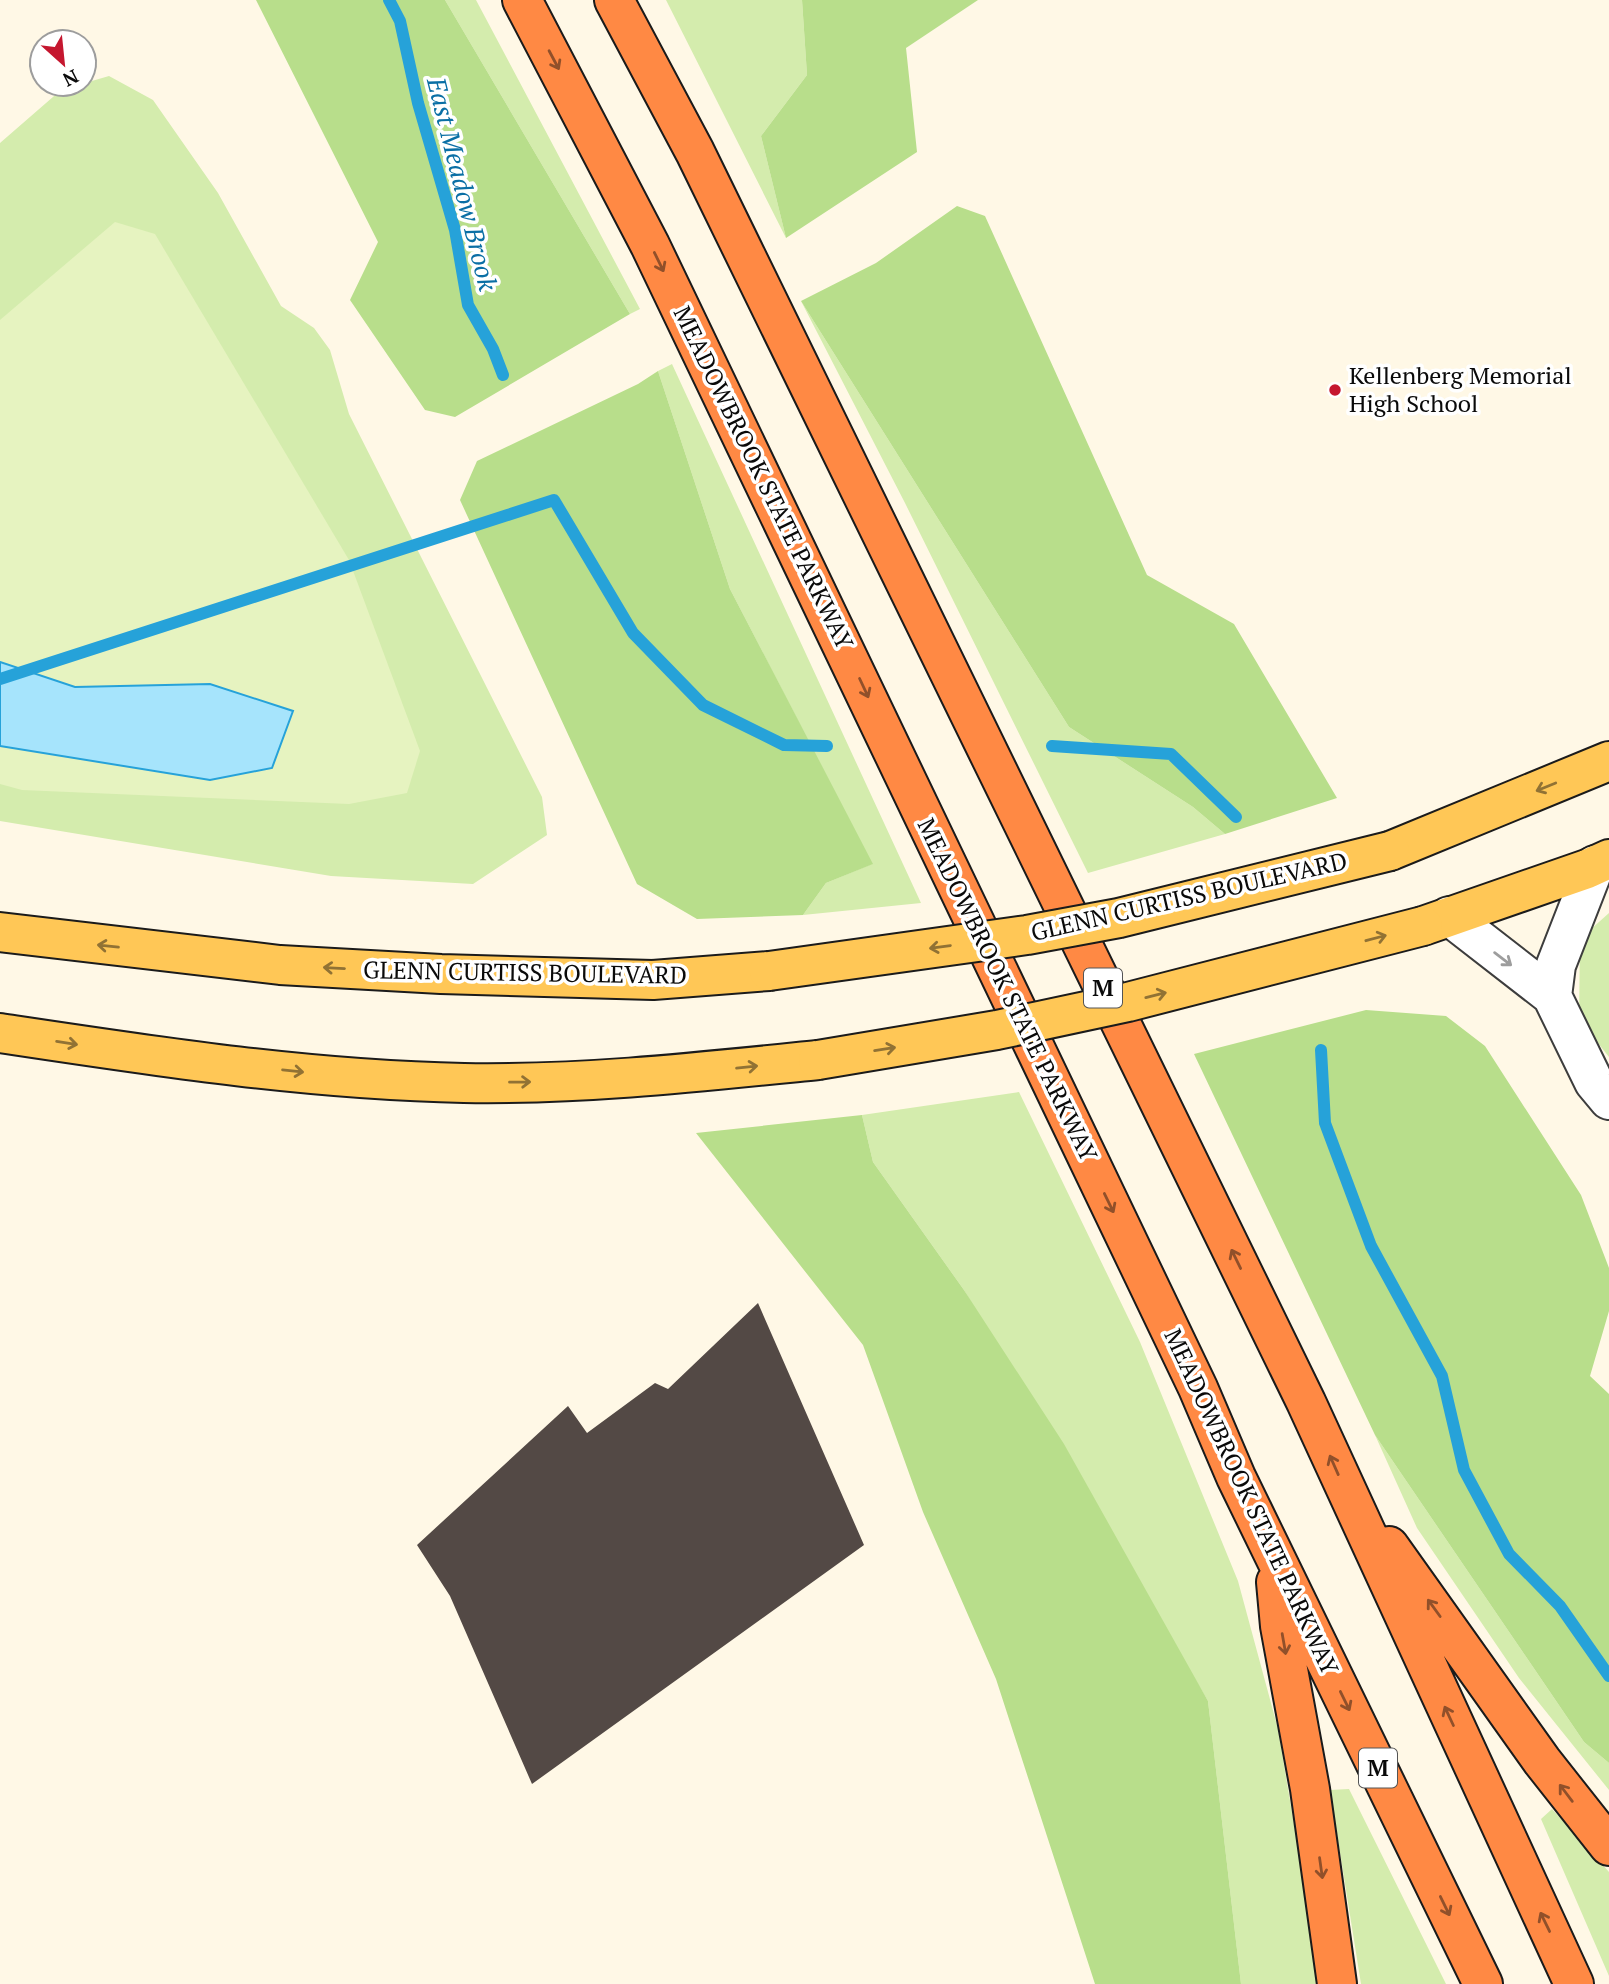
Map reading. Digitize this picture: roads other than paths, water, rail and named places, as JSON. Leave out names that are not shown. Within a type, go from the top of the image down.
[{"type":"highway","name":"MEADOWBROOK STATE PARKWAY","points":[[522,0],[650,245],[837,631],[1198,1388],[1272,1552],[1483,1984]]},
{"type":"highway","name":"M","points":[[614,0],[701,164],[1306,1402],[1574,1984]]},
{"type":"highway","points":[[1353,1507],[1376,1529],[1542,1761],[1609,1846]]},
{"type":"highway","points":[[1272,1552],[1280,1626],[1310,1789],[1337,1984]]},
{"type":"main road","name":"GLENN CURTISS BOULEVARD","points":[[0,932],[280,965],[440,974],[653,980],[769,971],[1027,935],[1119,918],[1390,851],[1609,761]]},
{"type":"main road","points":[[0,1032],[300,1072],[463,1083],[621,1080],[818,1060],[997,1030],[1128,1002],[1436,921],[1602,862]]},
{"type":"lane","points":[[1552,996],[1556,965],[1602,862]]},
{"type":"lane","points":[[1436,921],[1552,996],[1594,1082],[1609,1100]]},
{"type":"water","points":[[0,662],[75,687],[210,684],[293,711],[272,768],[210,780],[0,746]]},
{"type":"waterway","name":"East Meadow Brook","points":[[389,0],[400,21],[418,103],[455,230],[468,305],[493,349],[503,375]]},
{"type":"waterway","points":[[0,679],[554,500],[633,633],[703,705],[784,745],[827,746]]},
{"type":"waterway","points":[[1052,746],[1171,754],[1236,817]]},
{"type":"waterway","name":"East Meadow Brook","points":[[1321,1050],[1325,1123],[1371,1246],[1442,1376],[1464,1470],[1509,1554],[1560,1606],[1609,1676]]},
{"type":"place","name":"Kellenberg Memorial High School","points":[[1335,390]]}]
